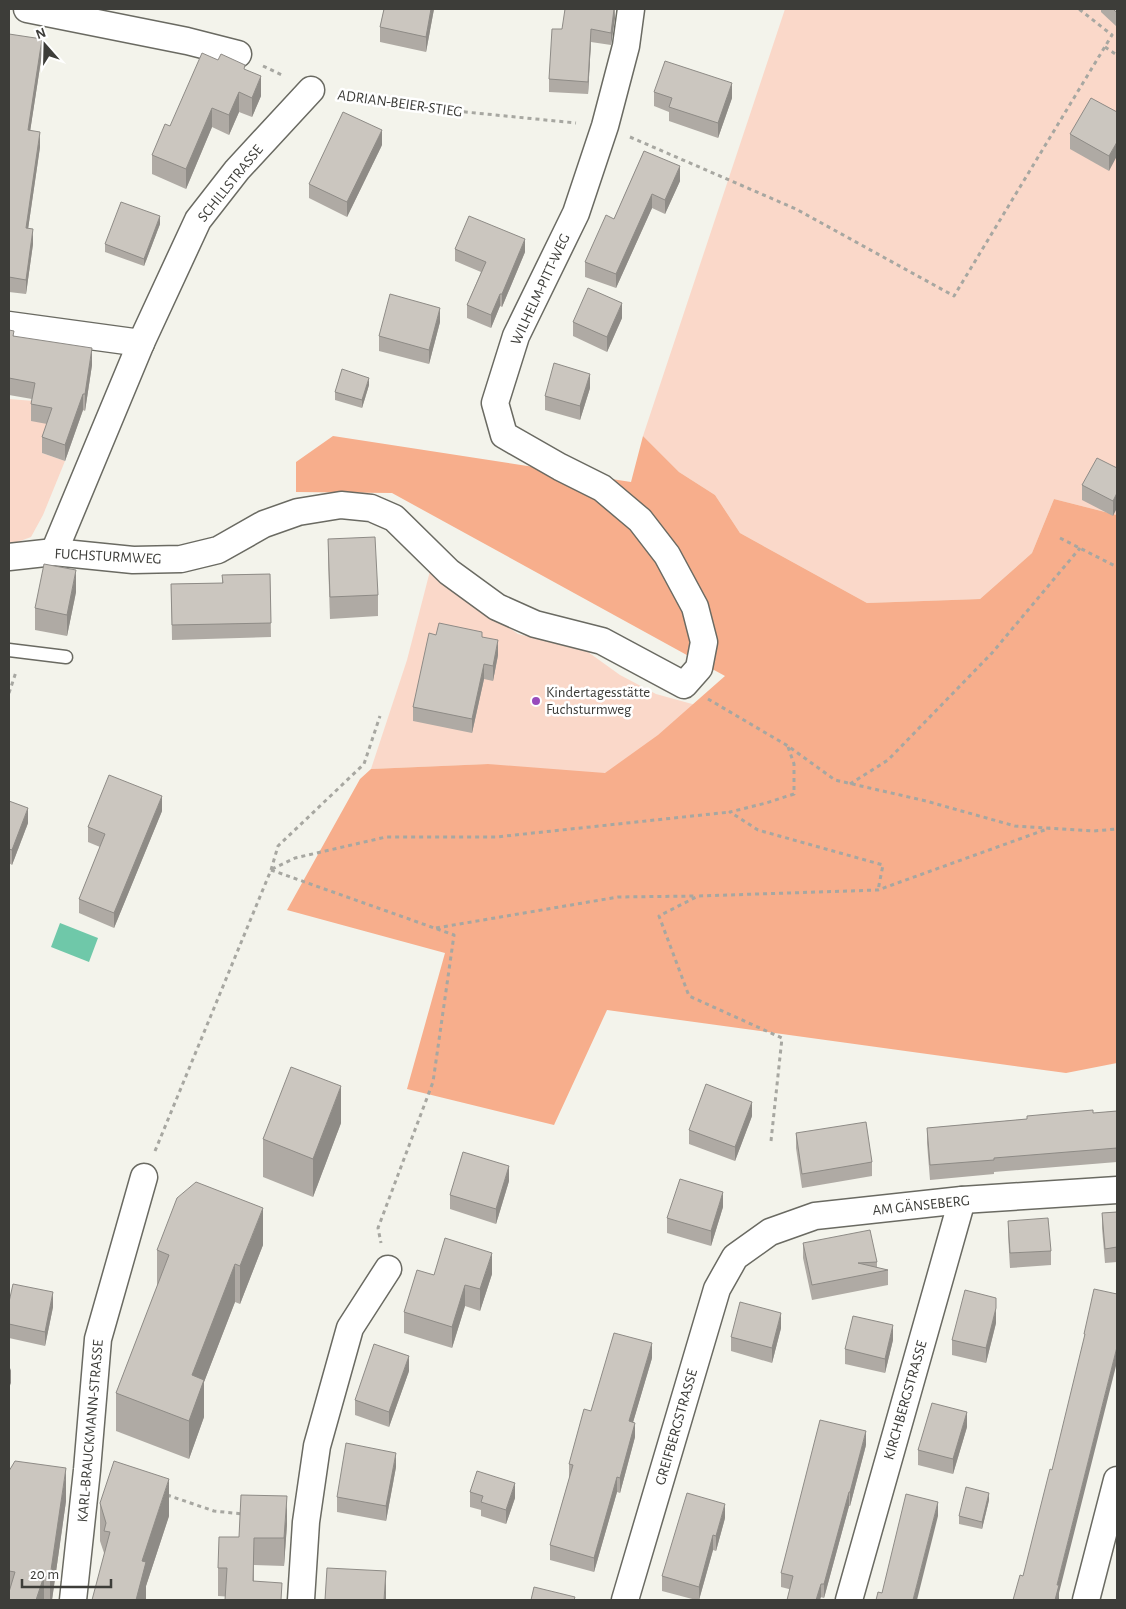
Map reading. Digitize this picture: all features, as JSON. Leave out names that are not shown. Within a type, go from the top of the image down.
[{"type":"street","points":[[27,9],[187,41],[238,54]]},
{"type":"street","name":"WILHELM-PITT-WEG","points":[[631,9],[626,46],[605,126],[576,212],[516,336],[495,403],[504,435],[560,467],[602,488],[640,520],[668,555],[695,607],[704,642],[699,668],[684,685]]},
{"type":"street","name":"SCHILLSTRASSE","points":[[54,552],[141,343],[198,220],[237,170],[311,90]]},
{"type":"street","points":[[9,325],[141,343]]},
{"type":"street","name":"FUCHSTURMWEG","points":[[9,557],[54,552],[133,560],[181,559],[218,550],[264,524],[298,512],[341,505],[371,508],[394,518],[449,572],[496,608],[535,624],[602,641],[684,685]]},
{"type":"street","name":"KARL-BRAUCKMANN-STRASSE","points":[[73,1600],[87,1470],[98,1338],[144,1177]]},
{"type":"street","name":"AM GÄNSEBERG","points":[[735,1257],[770,1232],[815,1216],[962,1200],[1117,1190]]},
{"type":"street","name":"KIRCHBERGSTRASSE","points":[[849,1600],[962,1200]]},
{"type":"street","name":"GREIFBERGSTRASSE","points":[[625,1600],[717,1289],[735,1257]]},
{"type":"street","points":[[301,1600],[306,1522],[317,1446],[350,1328],[388,1269]]},
{"type":"street","points":[[1086,1600],[1117,1480]]},
{"type":"lane","points":[[9,650],[66,656]]},
{"type":"path","points":[[1079,9],[1112,35],[1105,47],[1117,56]]},
{"type":"path","name":"ADRIAN-BEIER-STIEG","points":[[238,54],[311,90],[385,104],[605,126],[796,209],[954,296],[1105,47]]},
{"type":"path","points":[[1060,538],[1117,567]]},
{"type":"path","points":[[850,784],[888,760],[992,653],[1080,548]]},
{"type":"path","points":[[684,685],[788,746],[836,780],[926,801],[1015,826],[1093,831],[1117,829]]},
{"type":"path","points":[[144,1177],[271,870],[278,846],[364,764],[380,716]]},
{"type":"path","points":[[271,870],[295,858],[386,837],[496,837],[730,812],[766,804],[794,794],[794,764],[788,746]]},
{"type":"path","points":[[730,812],[758,830],[883,865],[878,890]]},
{"type":"path","points":[[435,928],[618,897],[878,890],[1050,828]]},
{"type":"path","points":[[271,870],[454,935],[432,1082],[378,1228]]},
{"type":"path","points":[[698,896],[660,916],[689,996],[782,1038],[771,1141]]},
{"type":"path","points":[[160,1493],[214,1510],[251,1515]]},
{"type":"shaded area","points":[[785,9],[1117,9],[1117,515],[1054,499],[1032,553],[980,599],[867,603],[740,533],[715,495],[679,472],[643,436]]},
{"type":"shaded area","points":[[9,399],[34,401],[52,425],[42,453],[65,461],[43,515],[31,537],[9,545]]},
{"type":"shaded area","points":[[333,436],[631,482],[643,436],[679,472],[715,495],[740,533],[867,603],[980,599],[1032,553],[1054,499],[1117,515],[1117,1063],[1066,1073],[607,1010],[554,1125],[407,1089],[445,953],[287,910],[360,779],[371,769],[488,764],[605,773],[658,735],[725,676],[392,493],[296,492],[296,462]]},
{"type":"shaded area","name":"Kindertagesstätte Fuchsturmweg","points":[[430,571],[518,634],[588,652],[620,675],[656,694],[703,707],[689,811],[488,764],[371,769],[407,660]]},
{"type":"shaded area","points":[[60,923],[98,938],[89,962],[51,947]]},
{"type":"building","points":[[384,9],[431,9],[426,37],[380,27]]},
{"type":"building","points":[[565,9],[614,9],[611,33],[591,29],[588,82],[549,79],[552,29],[562,29]]},
{"type":"building","points":[[9,34],[42,39],[28,130],[40,132],[26,228],[33,229],[26,280],[9,277]]},
{"type":"building","points":[[202,53],[218,60],[221,54],[245,65],[244,69],[261,76],[252,98],[239,92],[229,115],[212,108],[186,169],[152,155],[165,124],[170,126]]},
{"type":"building","points":[[665,61],[732,83],[718,123],[669,107],[672,98],[654,92]]},
{"type":"building","points":[[1091,98],[1117,112],[1117,142],[1109,156],[1070,134]]},
{"type":"building","points":[[343,112],[382,130],[347,202],[309,184]]},
{"type":"building","points":[[644,151],[680,166],[665,200],[652,194],[616,274],[585,262],[606,215],[614,219]]},
{"type":"building","points":[[121,202],[160,216],[144,259],[105,244]]},
{"type":"building","points":[[469,216],[525,239],[491,315],[467,305],[486,262],[455,249]]},
{"type":"building","points":[[588,288],[622,303],[607,337],[573,322]]},
{"type":"building","points":[[390,294],[440,308],[429,350],[379,336]]},
{"type":"building","points":[[9,330],[14,331],[13,336],[92,348],[85,394],[83,394],[65,445],[42,437],[52,408],[31,404],[35,383],[9,378]]},
{"type":"building","points":[[554,363],[590,374],[580,406],[545,396]]},
{"type":"building","points":[[342,369],[369,378],[362,400],[335,392]]},
{"type":"building","points":[[1097,458],[1117,468],[1117,493],[1113,501],[1082,485]]},
{"type":"building","points":[[375,537],[378,595],[330,597],[328,539]]},
{"type":"building","points":[[44,564],[76,570],[67,615],[35,608]]},
{"type":"building","points":[[270,574],[271,623],[172,625],[171,584],[223,583],[222,575]]},
{"type":"building","points":[[439,623],[482,632],[482,637],[498,640],[493,666],[484,664],[472,719],[413,707],[429,633],[436,635]]},
{"type":"building","points":[[109,775],[162,796],[114,913],[79,899],[105,834],[88,827]]},
{"type":"building","points":[[9,801],[28,808],[12,850],[9,849]]},
{"type":"building","points":[[291,1067],[341,1086],[313,1159],[263,1139]]},
{"type":"building","points":[[706,1084],[752,1102],[735,1147],[689,1130]]},
{"type":"building","points":[[1093,1110],[1093,1113],[1117,1111],[1117,1148],[930,1165],[927,1128],[1027,1119],[1027,1116]]},
{"type":"building","points":[[866,1122],[872,1162],[802,1174],[796,1133]]},
{"type":"building","points":[[463,1152],[509,1166],[496,1209],[450,1195]]},
{"type":"building","points":[[680,1179],[723,1192],[711,1231],[667,1218]]},
{"type":"building","points":[[196,1182],[263,1208],[240,1266],[235,1264],[192,1375],[204,1380],[189,1421],[116,1393],[169,1255],[157,1250],[177,1198]]},
{"type":"building","points":[[1117,1212],[1117,1247],[1105,1249],[1102,1213]]},
{"type":"building","points":[[1048,1218],[1051,1251],[1010,1253],[1008,1221]]},
{"type":"building","points":[[870,1230],[877,1262],[858,1263],[888,1270],[812,1285],[803,1243]]},
{"type":"building","points":[[445,1238],[492,1253],[480,1289],[465,1285],[452,1327],[404,1312],[417,1270],[434,1275]]},
{"type":"building","points":[[13,1284],[53,1292],[45,1332],[9,1324],[9,1302]]},
{"type":"building","points":[[1094,1289],[1117,1294],[1117,1347],[1057,1585],[1059,1585],[1055,1600],[1013,1600],[1020,1575],[1023,1576],[1050,1469],[1052,1470]]},
{"type":"building","points":[[965,1290],[996,1298],[996,1308],[986,1348],[952,1340]]},
{"type":"building","points":[[740,1302],[781,1313],[772,1348],[731,1337]]},
{"type":"building","points":[[853,1316],[893,1325],[885,1359],[845,1349]]},
{"type":"building","points":[[614,1333],[652,1343],[629,1421],[635,1423],[620,1478],[617,1477],[594,1558],[550,1545],[573,1465],[569,1464],[584,1409],[591,1411]]},
{"type":"building","points":[[374,1344],[409,1356],[389,1412],[355,1400]]},
{"type":"building","points":[[932,1403],[967,1412],[953,1459],[918,1450]]},
{"type":"building","points":[[820,1420],[866,1431],[824,1584],[821,1584],[816,1600],[787,1600],[793,1576],[781,1573]]},
{"type":"building","points":[[346,1443],[396,1453],[386,1506],[337,1497]]},
{"type":"building","points":[[15,1461],[66,1468],[50,1577],[44,1576],[36,1600],[9,1600],[9,1592],[15,1572],[9,1571],[9,1471]]},
{"type":"building","points":[[114,1461],[169,1479],[142,1561],[146,1562],[136,1600],[92,1600],[110,1532],[104,1531],[106,1523],[100,1503]]},
{"type":"building","points":[[477,1471],[515,1483],[506,1510],[481,1502],[483,1496],[470,1492]]},
{"type":"building","points":[[966,1487],[989,1493],[982,1522],[959,1516]]},
{"type":"building","points":[[687,1493],[725,1504],[716,1536],[713,1535],[699,1587],[662,1576]]},
{"type":"building","points":[[906,1494],[938,1502],[913,1600],[876,1600],[878,1592],[882,1593]]},
{"type":"building","points":[[241,1495],[287,1496],[284,1538],[254,1538],[253,1581],[282,1583],[281,1600],[225,1600],[227,1568],[218,1568],[219,1537],[239,1537]]},
{"type":"building","points":[[327,1568],[386,1571],[384,1600],[325,1600]]},
{"type":"building","points":[[534,1587],[575,1597],[574,1600],[531,1600]]},
{"type":"place","name":"Kindertagesstätte Fuchsturmweg","points":[[536,701]]}]
